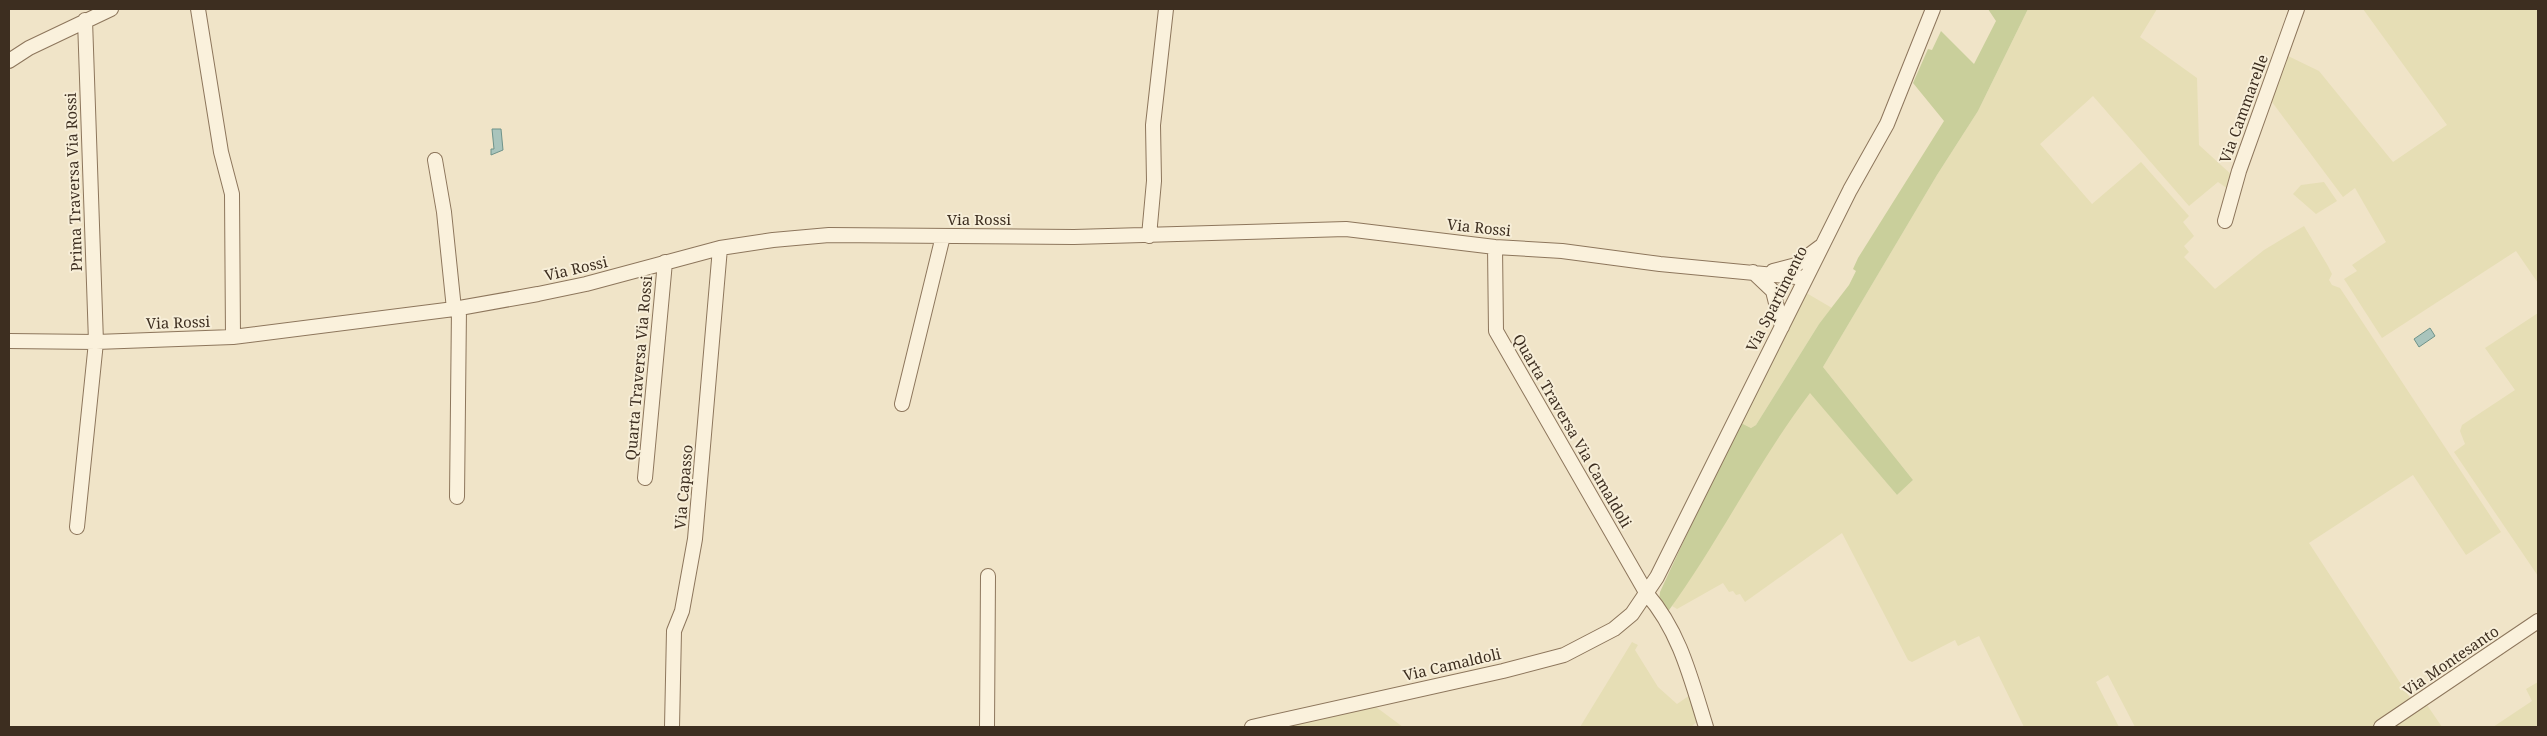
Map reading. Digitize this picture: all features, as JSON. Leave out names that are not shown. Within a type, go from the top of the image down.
[{"type":"street","points":[[9,61],[85,20],[111,9]]},
{"type":"street","points":[[198,9],[221,152],[232,194],[232,337]]},
{"type":"street","points":[[1149,236],[1154,181],[1153,125],[1166,9]]},
{"type":"street","name":"Via Spartimento","points":[[1645,597],[1822,245],[1896,106],[1933,9]]},
{"type":"street","name":"Via Cammarelle","points":[[2225,221],[2239,171],[2297,9]]},
{"type":"street","name":"Prima Traversa Via Rossi","points":[[77,527],[96,342],[85,20]]},
{"type":"street","points":[[435,160],[444,212],[456,308],[457,497]]},
{"type":"street","name":"Via Rossi","points":[[9,340],[96,342],[232,337],[456,308],[586,284],[720,248],[773,240],[829,235],[1149,236],[1346,229],[1495,248],[1562,251],[1660,264],[1806,278]]},
{"type":"street","points":[[902,404],[943,236]]},
{"type":"street","points":[[1782,327],[1773,291],[1760,273],[1796,265],[1822,245]]},
{"type":"street","name":"Via Capasso","points":[[672,727],[674,631],[682,611],[696,530],[720,248]]},
{"type":"street","name":"Quarta Traversa Via Camaldoli","points":[[1495,248],[1496,331],[1645,597],[1663,613],[1673,631],[1706,727]]},
{"type":"street","name":"Quarta Traversa Via Rossi","points":[[646,478],[665,262]]},
{"type":"street","points":[[987,727],[988,576]]},
{"type":"street","name":"Via Camaldoli","points":[[1252,727],[1493,673],[1564,655],[1614,630],[1632,614],[1645,597]]},
{"type":"street","name":"Via Montesanto","points":[[2381,727],[2538,621]]},
{"type":"shaded area","points":[[2028,9],[2157,9],[2140,37],[2197,78],[2199,145],[2234,177],[2228,189],[2218,182],[2189,206],[2093,96],[2040,144],[2092,204],[2141,162],[2189,216],[2183,222],[2194,236],[2184,246],[2189,252],[2184,257],[2215,289],[2264,250],[2304,226],[2332,274],[2329,280],[2332,285],[2340,288],[2501,532],[2466,555],[2413,475],[2309,543],[2412,701],[2373,727],[2135,727],[2108,675],[2096,682],[2119,727],[2024,727],[1979,636],[1958,646],[1955,640],[1912,662],[1908,660],[1842,533],[1745,602],[1740,594],[1736,595],[1733,591],[1729,592],[1723,583],[1677,609],[1672,606],[1784,427],[1810,392],[1897,495],[1913,480],[1823,367],[1937,175],[1978,111]]},
{"type":"shaded area","points":[[2363,9],[2538,9],[2538,283],[2516,251],[2382,338],[2344,279],[2357,271],[2352,265],[2386,242],[2355,188],[2343,197],[2269,98],[2284,54],[2319,71],[2393,162],[2447,125]]},
{"type":"shaded area","points":[[2324,182],[2337,201],[2316,214],[2293,194],[2301,185]]},
{"type":"shaded area","points":[[1803,291],[1832,308],[1819,324],[1756,425],[1751,428],[1739,422]]},
{"type":"shaded area","points":[[2538,313],[2538,576],[2454,452],[2465,444],[2460,431],[2462,425],[2515,390],[2485,348]]},
{"type":"shaded area","points":[[1632,642],[1638,645],[1635,650],[1658,687],[1677,704],[1693,693],[1700,719],[1691,727],[1580,727]]},
{"type":"shaded area","points":[[2538,682],[2538,727],[2493,727],[2532,701],[2526,689]]},
{"type":"shaded area","points":[[2425,702],[2442,727],[2388,727]]},
{"type":"shaded area","points":[[1376,707],[1403,727],[1281,727]]},
{"type":"green space","points":[[1988,9],[2028,9],[1978,111],[1937,175],[1823,367],[1913,480],[1897,495],[1810,393],[1772,447],[1686,586],[1667,613],[1659,600],[1660,592],[1739,422],[1751,428],[1756,425],[1819,324],[1849,285],[1856,271],[1853,269],[1858,258],[1944,121],[1913,83],[1928,49],[1932,50],[1941,31],[1974,64],[1996,21]]},
{"type":"water","points":[[492,129],[501,129],[503,150],[491,155],[491,149],[494,149]]},
{"type":"water","points":[[2430,328],[2435,336],[2419,347],[2414,339]]}]
